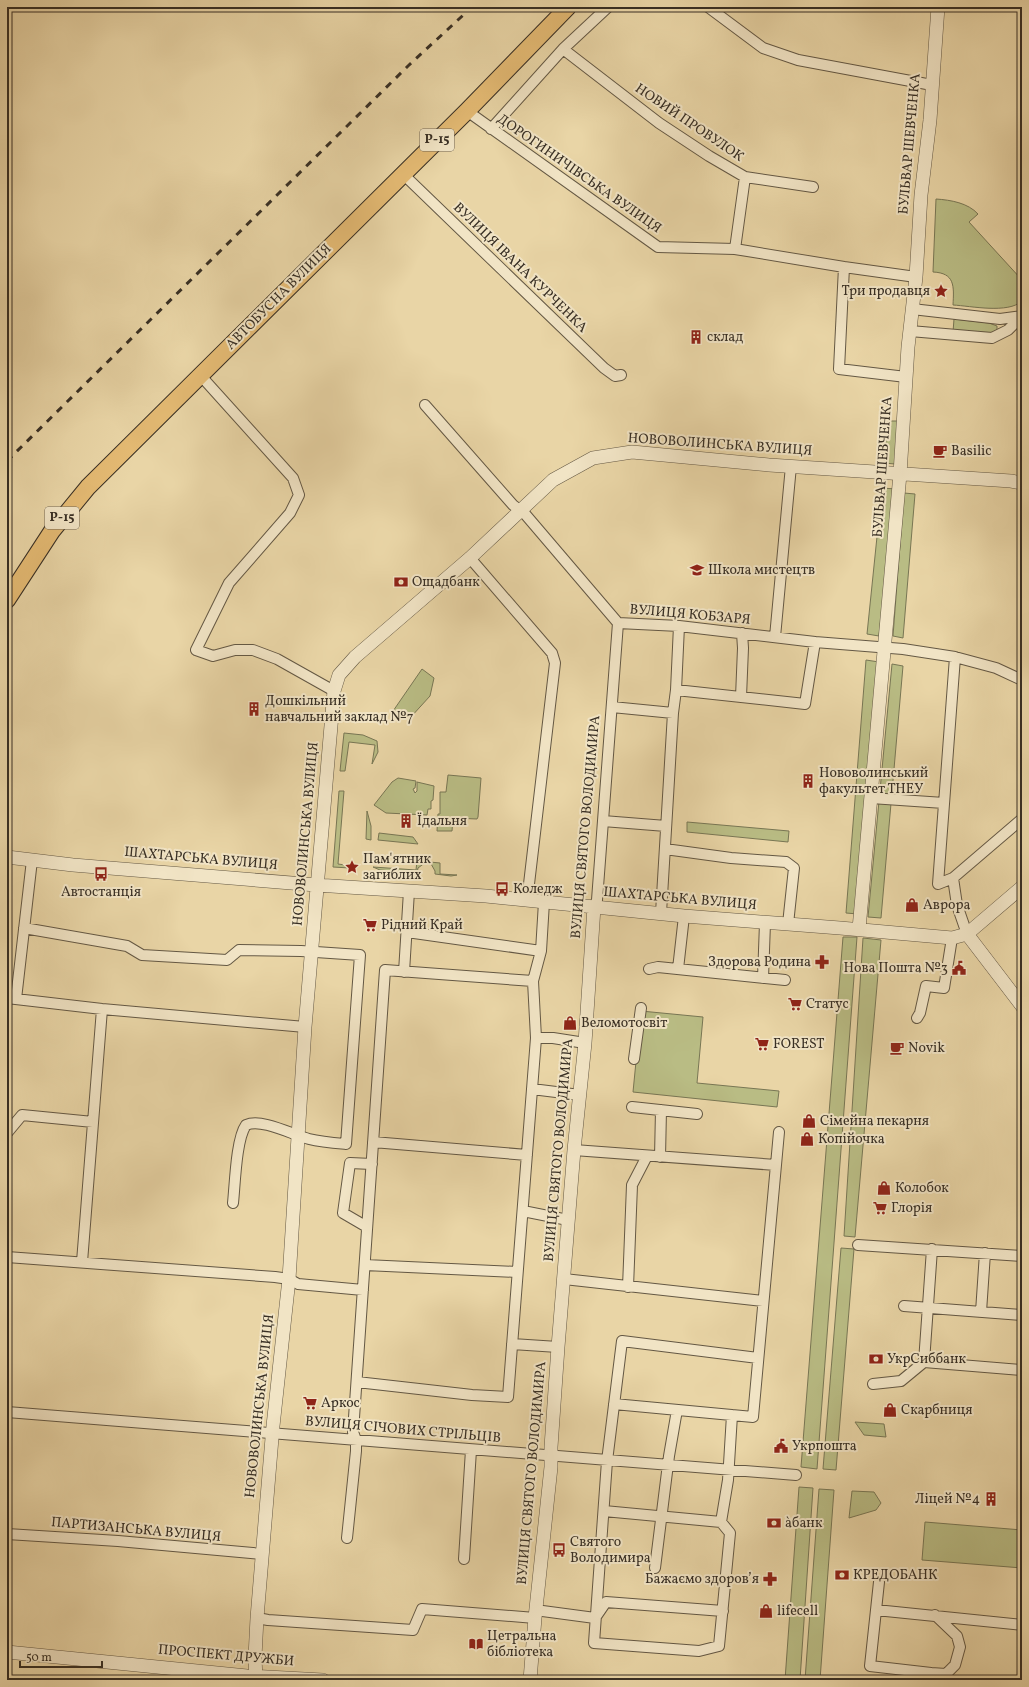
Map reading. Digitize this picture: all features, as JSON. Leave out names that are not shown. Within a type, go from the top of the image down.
[{"type":"main road","name":"АВТОБУСНА ВУЛИЦЯ","points":[[7,600],[52,531],[88,486],[201,376],[467,111],[568,7]]},
{"type":"street","points":[[491,129],[563,49],[608,7]]},
{"type":"street","points":[[708,7],[764,48],[798,60],[932,85]]},
{"type":"street","name":"БУЛЬВАР ШЕВЧЕНКА","points":[[859,930],[900,474],[912,309],[911,277],[930,120],[938,7]]},
{"type":"street","name":"НОВИЙ ПРОВУЛОК","points":[[563,49],[659,123],[709,156],[745,177],[813,187]]},
{"type":"street","name":"ДОРОГИНИЧІВСЬКА ВУЛИЦЯ","points":[[467,111],[658,247],[735,249],[911,277]]},
{"type":"street","name":"ВУЛИЦЯ ІВАНА КУРЧЕНКА","points":[[403,174],[604,368],[615,376],[621,375]]},
{"type":"street","points":[[735,249],[745,177]]},
{"type":"street","points":[[844,267],[839,369],[906,377]]},
{"type":"street","points":[[910,331],[992,338],[1008,330],[1022,316],[1000,319],[912,309]]},
{"type":"street","points":[[201,376],[293,478],[299,495],[290,513],[229,583],[196,650],[212,656],[235,650],[253,650],[277,659],[334,691]]},
{"type":"street","name":"ВУЛИЦЯ КОБЗАРЯ","points":[[425,405],[520,511],[525,514],[618,623],[679,626],[814,642],[884,647],[955,657],[996,668],[1022,680]]},
{"type":"street","name":"НОВОВОЛИНСЬКА ВУЛИЦЯ","points":[[256,1678],[255,1657],[257,1618],[273,1433],[289,1279],[305,1027],[316,885],[334,691],[339,675],[355,657],[470,558],[553,480],[593,458],[632,452],[791,466],[1012,480],[1022,483]]},
{"type":"street","points":[[775,637],[791,466]]},
{"type":"street","points":[[470,558],[552,653],[555,663],[527,901]]},
{"type":"street","name":"ВУЛИЦЯ СВЯТОГО ВОЛОДИМИРА","points":[[530,1680],[535,1614],[545,1531],[568,1220],[585,1043],[594,907],[597,900],[618,623]]},
{"type":"street","points":[[661,913],[679,626]]},
{"type":"street","points":[[740,697],[743,648],[742,633]]},
{"type":"street","points":[[676,690],[805,704],[814,642]]},
{"type":"street","points":[[955,657],[938,884],[952,878],[1022,819]]},
{"type":"street","points":[[612,707],[673,713]]},
{"type":"street","points":[[871,798],[944,803]]},
{"type":"street","points":[[603,821],[666,826]]},
{"type":"street","points":[[665,850],[730,858],[786,862],[791,864],[794,868],[788,924]]},
{"type":"street","name":"ШАХТАРСЬКА ВУЛИЦЯ","points":[[7,857],[73,865],[316,885],[486,896],[684,916],[952,938],[967,934]]},
{"type":"street","points":[[32,860],[24,928],[11,998],[102,1009],[305,1027]]},
{"type":"street","points":[[952,878],[957,905],[967,934],[1022,1006]]},
{"type":"street","points":[[967,934],[1022,887]]},
{"type":"street","points":[[404,972],[409,891]]},
{"type":"street","points":[[357,1382],[472,1395],[508,1397],[536,1038],[533,981],[540,951],[544,902]]},
{"type":"street","points":[[678,969],[684,916]]},
{"type":"street","points":[[763,978],[766,923]]},
{"type":"street","points":[[24,928],[127,946],[142,955],[227,960],[239,950],[360,955],[346,1144],[299,1136],[287,1131],[256,1123],[246,1125],[243,1129],[239,1148],[233,1203]]},
{"type":"street","points":[[407,932],[540,951]]},
{"type":"street","points":[[917,1018],[920,1013],[926,986],[944,988],[952,938]]},
{"type":"street","points":[[649,969],[658,967],[785,980]]},
{"type":"street","points":[[348,1538],[356,1440],[353,1432],[385,970],[533,981]]},
{"type":"street","points":[[634,1058],[641,1008]]},
{"type":"street","points":[[82,1262],[102,1009]]},
{"type":"street","points":[[536,1038],[553,1038],[585,1043]]},
{"type":"street","points":[[532,1089],[580,1094]]},
{"type":"street","points":[[632,1107],[697,1114]]},
{"type":"street","points":[[660,1157],[661,1110]]},
{"type":"street","points":[[7,1133],[22,1115],[93,1122]]},
{"type":"street","points":[[614,1404],[753,1417],[778,1132]]},
{"type":"street","points":[[373,1142],[527,1155]]},
{"type":"street","points":[[574,1150],[776,1165]]},
{"type":"street","points":[[628,1287],[632,1185],[647,1156]]},
{"type":"street","points":[[367,1227],[343,1213],[350,1163],[372,1164]]},
{"type":"street","points":[[523,1211],[568,1220]]},
{"type":"street","points":[[858,1245],[1022,1256]]},
{"type":"street","points":[[924,1362],[932,1249]]},
{"type":"street","points":[[981,1312],[985,1253]]},
{"type":"street","points":[[7,1256],[289,1279],[298,1284],[363,1290]]},
{"type":"street","points":[[365,1265],[517,1272]]},
{"type":"street","points":[[564,1279],[763,1301]]},
{"type":"street","points":[[904,1306],[1022,1315]]},
{"type":"street","points":[[604,1511],[721,1522],[730,1533],[719,1646],[699,1651],[594,1643],[607,1461],[622,1341],[758,1358]]},
{"type":"street","points":[[512,1344],[558,1347]]},
{"type":"street","points":[[873,1384],[901,1381],[924,1362],[1022,1370]]},
{"type":"street","points":[[655,1568],[676,1410]]},
{"type":"street","name":"ВУЛИЦЯ СІЧОВИХ СТРІЛЬЦІВ","points":[[7,1412],[796,1475]]},
{"type":"street","points":[[721,1522],[728,1470],[732,1415]]},
{"type":"street","points":[[464,1559],[471,1450]]},
{"type":"street","name":"ПАРТИЗАНСЬКА ВУЛИЦЯ","points":[[7,1534],[118,1541],[263,1554]]},
{"type":"street","points":[[879,1582],[870,1666],[931,1676],[946,1674],[955,1665],[960,1647],[957,1636],[935,1615]]},
{"type":"street","points":[[596,1618],[606,1602],[722,1611]]},
{"type":"street","points":[[257,1618],[414,1630],[422,1609],[596,1618]]},
{"type":"street","points":[[876,1610],[1022,1625]]},
{"type":"street","name":"ПРОСПЕКТ ДРУЖБИ","points":[[7,1652],[256,1678],[322,1680]]},
{"type":"green space","points":[[936,199],[959,203],[969,207],[978,214],[969,222],[1022,280],[1022,301],[1016,305],[999,308],[979,308],[953,305],[952,282],[946,275],[933,272]]},
{"type":"green space","points":[[954,319],[989,323],[997,326],[997,331],[994,334],[953,332]]},
{"type":"green space","points":[[888,421],[898,421],[895,464],[884,463]]},
{"type":"green space","points":[[882,488],[896,489],[879,636],[867,634]]},
{"type":"green space","points":[[904,493],[915,494],[903,638],[893,636]]},
{"type":"green space","points":[[866,660],[879,662],[858,914],[846,913]]},
{"type":"green space","points":[[892,664],[903,666],[881,918],[868,917]]},
{"type":"green space","points":[[422,669],[434,678],[430,696],[410,718],[391,714]]},
{"type":"green space","points":[[344,733],[363,735],[377,741],[378,752],[372,764],[375,745],[349,742],[345,771],[340,771]]},
{"type":"green space","points":[[448,775],[481,778],[478,817],[477,819],[453,818],[452,831],[437,831],[438,814],[440,814],[440,792],[446,792]]},
{"type":"green space","points":[[398,778],[416,781],[415,788],[413,789],[415,793],[417,791],[417,782],[434,786],[431,809],[428,809],[427,815],[386,813],[374,805],[392,782]]},
{"type":"green space","points":[[339,791],[344,791],[338,864],[353,866],[350,868],[333,867]]},
{"type":"green space","points":[[367,811],[371,826],[371,840],[366,839]]},
{"type":"green space","points":[[687,822],[789,831],[788,842],[687,832]]},
{"type":"green space","points":[[379,833],[413,837],[418,844],[378,840]]},
{"type":"green space","points":[[417,861],[426,862],[418,868],[417,873],[380,870],[373,867],[416,870]]},
{"type":"green space","points":[[430,862],[440,863],[440,874],[457,875],[451,876],[435,874]]},
{"type":"green space","points":[[843,937],[857,937],[817,1469],[801,1467]]},
{"type":"green space","points":[[863,938],[881,940],[855,1237],[844,1236]]},
{"type":"green space","points":[[641,1011],[703,1017],[697,1083],[779,1091],[777,1107],[633,1092]]},
{"type":"green space","points":[[841,1248],[854,1249],[836,1470],[823,1469]]},
{"type":"green space","points":[[855,1422],[884,1424],[886,1437],[864,1435]]},
{"type":"green space","points":[[799,1487],[813,1488],[800,1680],[785,1680]]},
{"type":"green space","points":[[819,1489],[834,1490],[820,1680],[805,1680]]},
{"type":"green space","points":[[852,1491],[874,1492],[881,1503],[876,1510],[849,1518]]},
{"type":"green space","points":[[925,1522],[1022,1530],[1022,1568],[922,1560]]},
{"type":"railway","points":[[7,461],[408,66],[472,7]]},
{"type":"place","name":"Три продавця","points":[[941,291]]},
{"type":"place","name":"склад","points":[[696,337]]},
{"type":"place","name":"Basilic","points":[[940,451]]},
{"type":"place","name":"Школа мистецтв","points":[[697,570]]},
{"type":"place","name":"Ощадбанк","points":[[401,582]]},
{"type":"place","name":"Дошкільний навчальний заклад №7","points":[[254,709]]},
{"type":"place","name":"Нововолинський факультет ТНЕУ","points":[[808,781]]},
{"type":"place","name":"Їдальня","points":[[406,821]]},
{"type":"place","name":"Пам'ятник загиблих","points":[[352,867]]},
{"type":"place","name":"Автостанція","points":[[101,874]]},
{"type":"place","name":"Коледж","points":[[502,889]]},
{"type":"place","name":"Аврора","points":[[912,905]]},
{"type":"place","name":"Рідний Край","points":[[370,925]]},
{"type":"place","name":"Здорова Родина","points":[[822,962]]},
{"type":"place","name":"Нова Пошта №3","points":[[959,968]]},
{"type":"place","name":"Статус","points":[[795,1004]]},
{"type":"place","name":"Веломотосвіт","points":[[570,1023]]},
{"type":"place","name":"FOREST","points":[[762,1044]]},
{"type":"place","name":"Novik","points":[[897,1048]]},
{"type":"place","name":"Сімейна пекарня","points":[[809,1121]]},
{"type":"place","name":"Копійочка","points":[[807,1139]]},
{"type":"place","name":"Колобок","points":[[884,1188]]},
{"type":"place","name":"Глорія","points":[[880,1208]]},
{"type":"place","name":"УкрСиббанк","points":[[876,1359]]},
{"type":"place","name":"Аркос","points":[[310,1403]]},
{"type":"place","name":"Скарбниця","points":[[890,1410]]},
{"type":"place","name":"Укрпошта","points":[[781,1446]]},
{"type":"place","name":"Ліцей №4","points":[[991,1499]]},
{"type":"place","name":"а̀банк","points":[[774,1523]]},
{"type":"place","name":"Святого Володимира","points":[[559,1550]]},
{"type":"place","name":"КРЕДОБАНК","points":[[842,1575]]},
{"type":"place","name":"Бажаємо здоровʼя","points":[[770,1579]]},
{"type":"place","name":"lifecell","points":[[766,1611]]},
{"type":"place","name":"Цетральна бібліотека","points":[[476,1644]]}]
